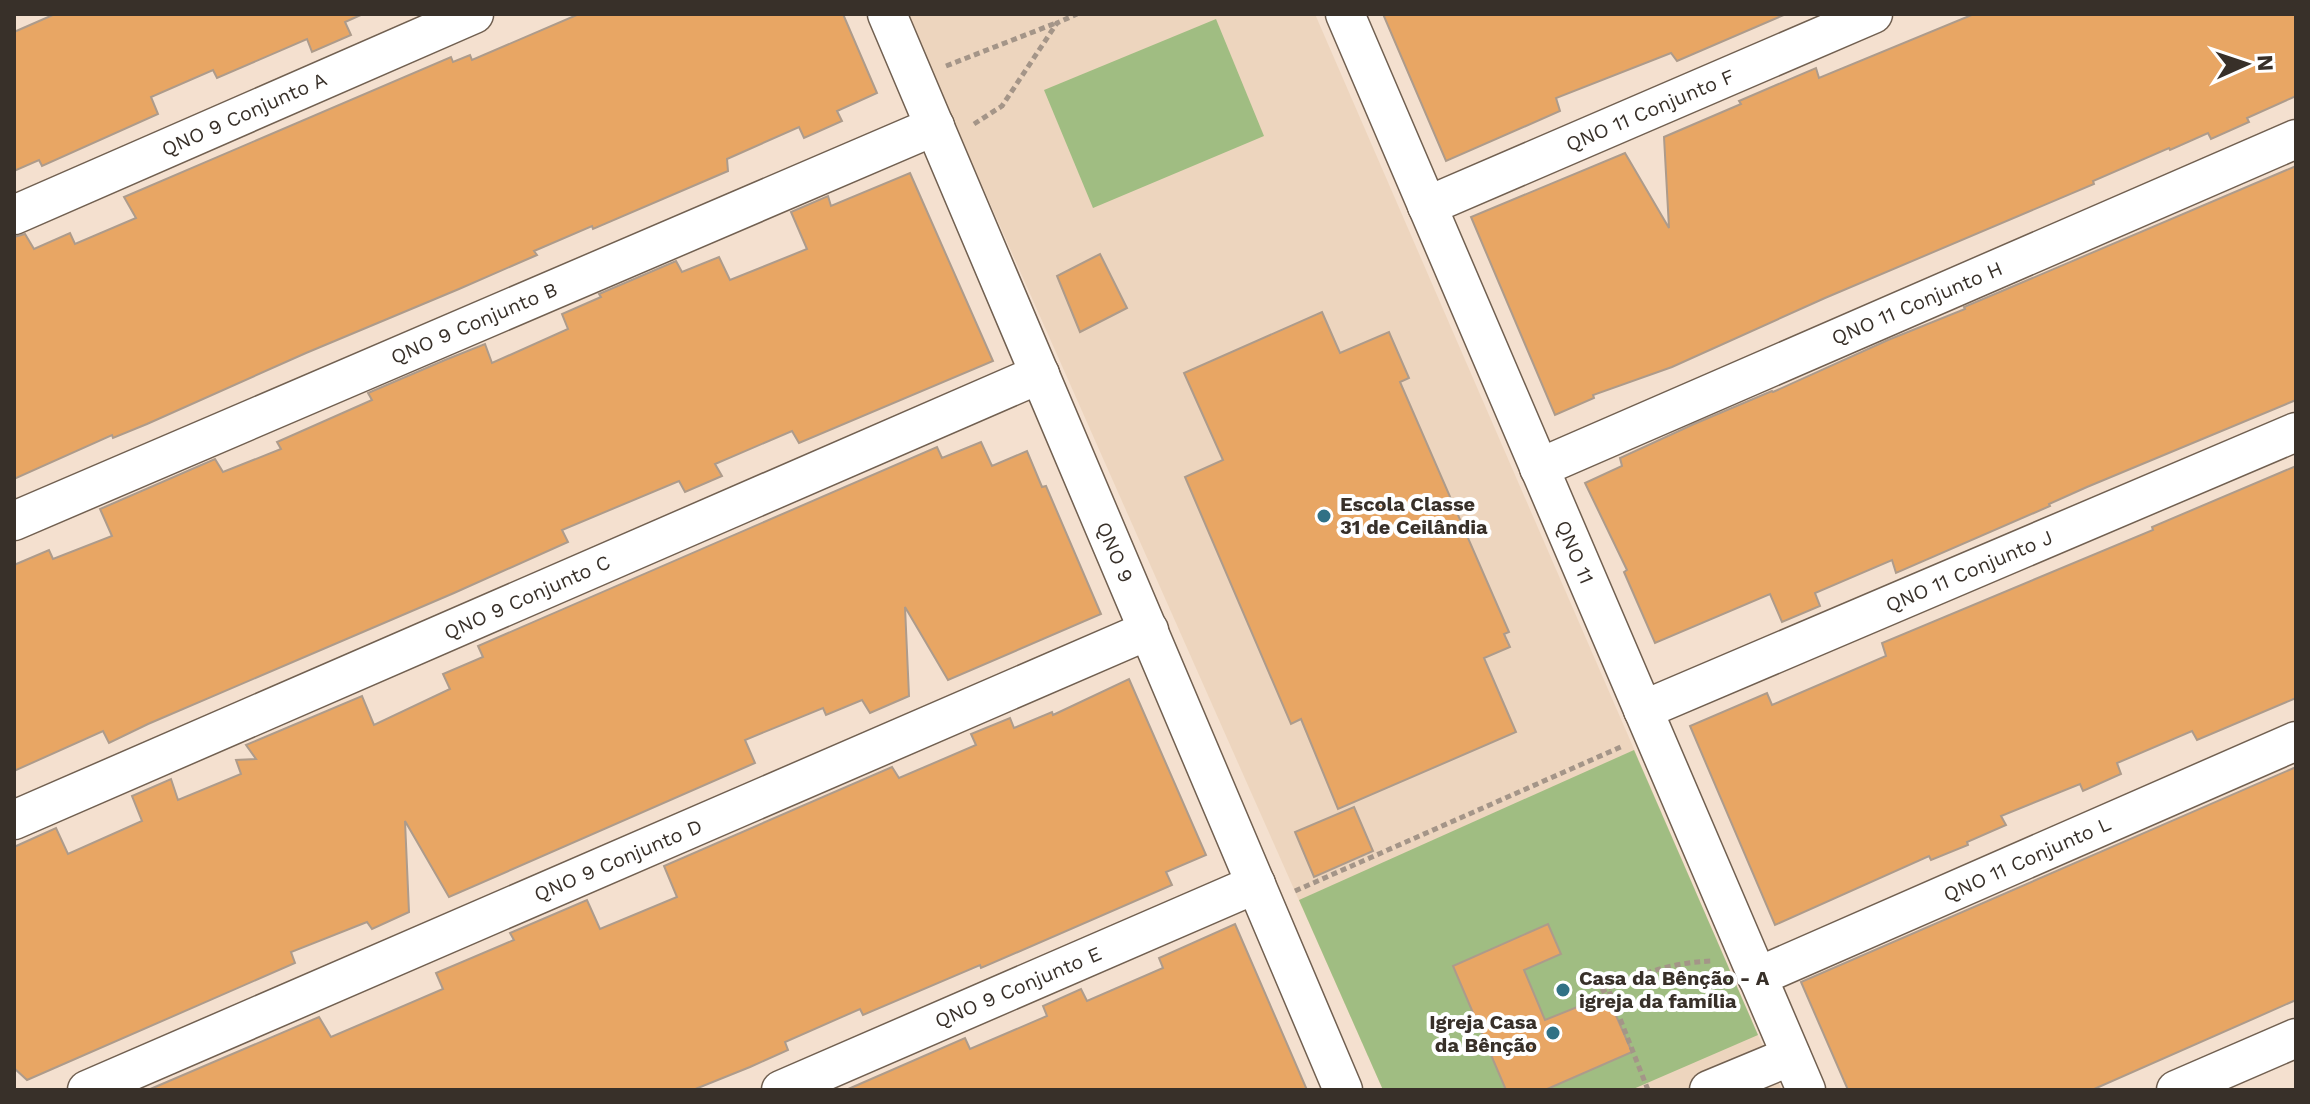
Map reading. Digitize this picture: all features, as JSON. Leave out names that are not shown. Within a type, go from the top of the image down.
[{"type":"street","name":"QNO 9 Conjunto A","points":[[14,215],[474,14]]},
{"type":"street","name":"QNO 9","points":[[887,14],[1343,1090]]},
{"type":"street","name":"QNO 11","points":[[1345,14],[1798,1073]]},
{"type":"street","name":"QNO 11 Conjunto F","points":[[1427,206],[1873,14]]},
{"type":"street","name":"QNO 9 Conjunto B","points":[[14,521],[938,135]]},
{"type":"street","name":"QNO 11 Conjunto H","points":[[1539,468],[2296,139]]},
{"type":"street","name":"QNO 9 Conjunto C","points":[[14,820],[1040,374]]},
{"type":"street","name":"QNO 11 Conjunto J","points":[[1648,721],[2296,432]]},
{"type":"street","name":"QNO 9 Conjunto D","points":[[87,1090],[1149,630]]},
{"type":"street","name":"QNO 11 Conjunto L","points":[[1753,968],[2296,741]]},
{"type":"street","name":"QNO 9 Conjunto E","points":[[781,1090],[1260,894]]},
{"type":"street","points":[[2176,1090],[2296,1038]]},
{"type":"street","points":[[1709,1090],[1798,1073]]},
{"type":"path","points":[[914,78],[1077,14]]},
{"type":"path","points":[[938,135],[1002,106],[1057,23]]},
{"type":"path","points":[[1260,894],[1648,721]]},
{"type":"path","points":[[1601,992],[1656,969],[1682,963],[1753,968]]},
{"type":"path","points":[[1608,988],[1648,1090]]},
{"type":"shaded area","points":[[906,14],[1315,14],[1782,1090],[1383,1090]]},
{"type":"green space","points":[[1216,19],[1264,136],[1093,208],[1044,90]]},
{"type":"green space","points":[[1634,750],[1758,1035],[1631,1090],[1383,1090],[1299,900]]},
{"type":"building","points":[[55,14],[363,14],[345,22],[351,35],[312,52],[307,39],[217,78],[213,70],[151,97],[158,114],[42,166],[39,160],[14,171],[14,32]]},
{"type":"building","points":[[579,14],[843,14],[877,93],[837,111],[842,121],[804,138],[799,127],[727,159],[728,171],[534,251],[537,255],[14,479],[14,237],[25,234],[34,249],[70,233],[75,244],[136,218],[124,197],[451,57],[453,62],[470,55],[472,60]]},
{"type":"building","points":[[1383,14],[1786,14],[1677,61],[1671,53],[1556,98],[1560,111],[1446,161]]},
{"type":"building","points":[[1974,14],[2296,14],[2296,96],[2247,118],[2249,122],[2211,139],[2208,133],[2169,148],[2093,181],[2094,184],[1825,298],[1672,367],[1593,395],[1594,398],[1555,415],[1471,217],[1625,153],[1669,228],[1664,137],[1816,68],[1819,78]]},
{"type":"building","points":[[2296,166],[2296,400],[2087,487],[1896,573],[1892,560],[1815,593],[1820,606],[1782,622],[1770,594],[1655,643],[1624,572],[1627,570],[1585,483],[1622,466],[1620,458],[1694,424]]},
{"type":"building","points":[[910,173],[993,361],[799,443],[792,431],[715,464],[722,476],[685,492],[679,481],[562,530],[568,542],[454,593],[109,743],[103,731],[14,771],[14,565],[49,550],[53,559],[112,536],[100,509],[215,459],[223,472],[281,449],[277,442],[372,400],[368,393],[445,360],[485,344],[492,363],[568,329],[562,314],[601,297],[599,294],[676,261],[682,272],[719,257],[730,280],[807,249],[791,212],[828,196],[831,206]]},
{"type":"building","points":[[1100,254],[1127,308],[1080,332],[1057,276]]},
{"type":"building","points":[[1322,312],[1340,353],[1389,332],[1409,378],[1400,382],[1509,632],[1504,634],[1510,647],[1484,658],[1516,732],[1338,809],[1301,719],[1291,724],[1185,477],[1223,460],[1184,373]]},
{"type":"building","points":[[981,442],[992,466],[1027,451],[1042,487],[1046,486],[1101,614],[948,680],[905,607],[909,696],[870,713],[862,700],[826,715],[823,708],[745,740],[755,763],[449,897],[405,821],[409,912],[372,929],[367,922],[291,952],[295,963],[27,1080],[14,1068],[14,847],[56,828],[68,854],[142,821],[132,796],[171,779],[178,800],[241,774],[236,760],[256,759],[246,745],[362,696],[374,725],[450,689],[443,674],[483,657],[478,646],[937,447],[942,458]]},
{"type":"building","points":[[2296,466],[2296,698],[2197,740],[2192,731],[2117,763],[2121,774],[2083,791],[2080,784],[2001,816],[2006,825],[1967,842],[1968,845],[1931,860],[1929,856],[1775,925],[1690,726],[1767,693],[1772,705],[1886,656],[1882,643],[2153,530],[2152,527]]},
{"type":"building","points":[[1129,679],[1206,855],[1166,872],[1172,885],[981,968],[980,965],[863,1015],[860,1009],[785,1042],[788,1050],[750,1067],[693,1090],[148,1090],[319,1017],[331,1037],[443,989],[436,973],[514,940],[510,933],[587,900],[600,929],[677,897],[664,866],[892,767],[899,778],[976,745],[971,734],[1010,718],[1014,728],[1052,712],[1053,715]]},
{"type":"building","points":[[2296,767],[2296,1000],[2092,1090],[1848,1090],[1801,982]]},
{"type":"building","points":[[1354,807],[1373,851],[1314,877],[1295,832]]},
{"type":"building","points":[[1235,924],[1307,1090],[846,1090],[965,1038],[970,1049],[1047,1016],[1043,1006],[1081,989],[1087,1001],[1163,968],[1159,958]]},
{"type":"building","name":"Igreja Casa da Bênção","points":[[1548,924],[1561,954],[1524,970],[1545,1020],[1607,995],[1632,1052],[1545,1090],[1506,1090],[1453,966]]},
{"type":"place","name":"Escola Classe 31 de Ceilândia","points":[[1324,516]]},
{"type":"place","name":"Casa da Bênção - A igreja da família","points":[[1563,990]]},
{"type":"place","name":"Igreja Casa da Bênção","points":[[1553,1033]]}]
